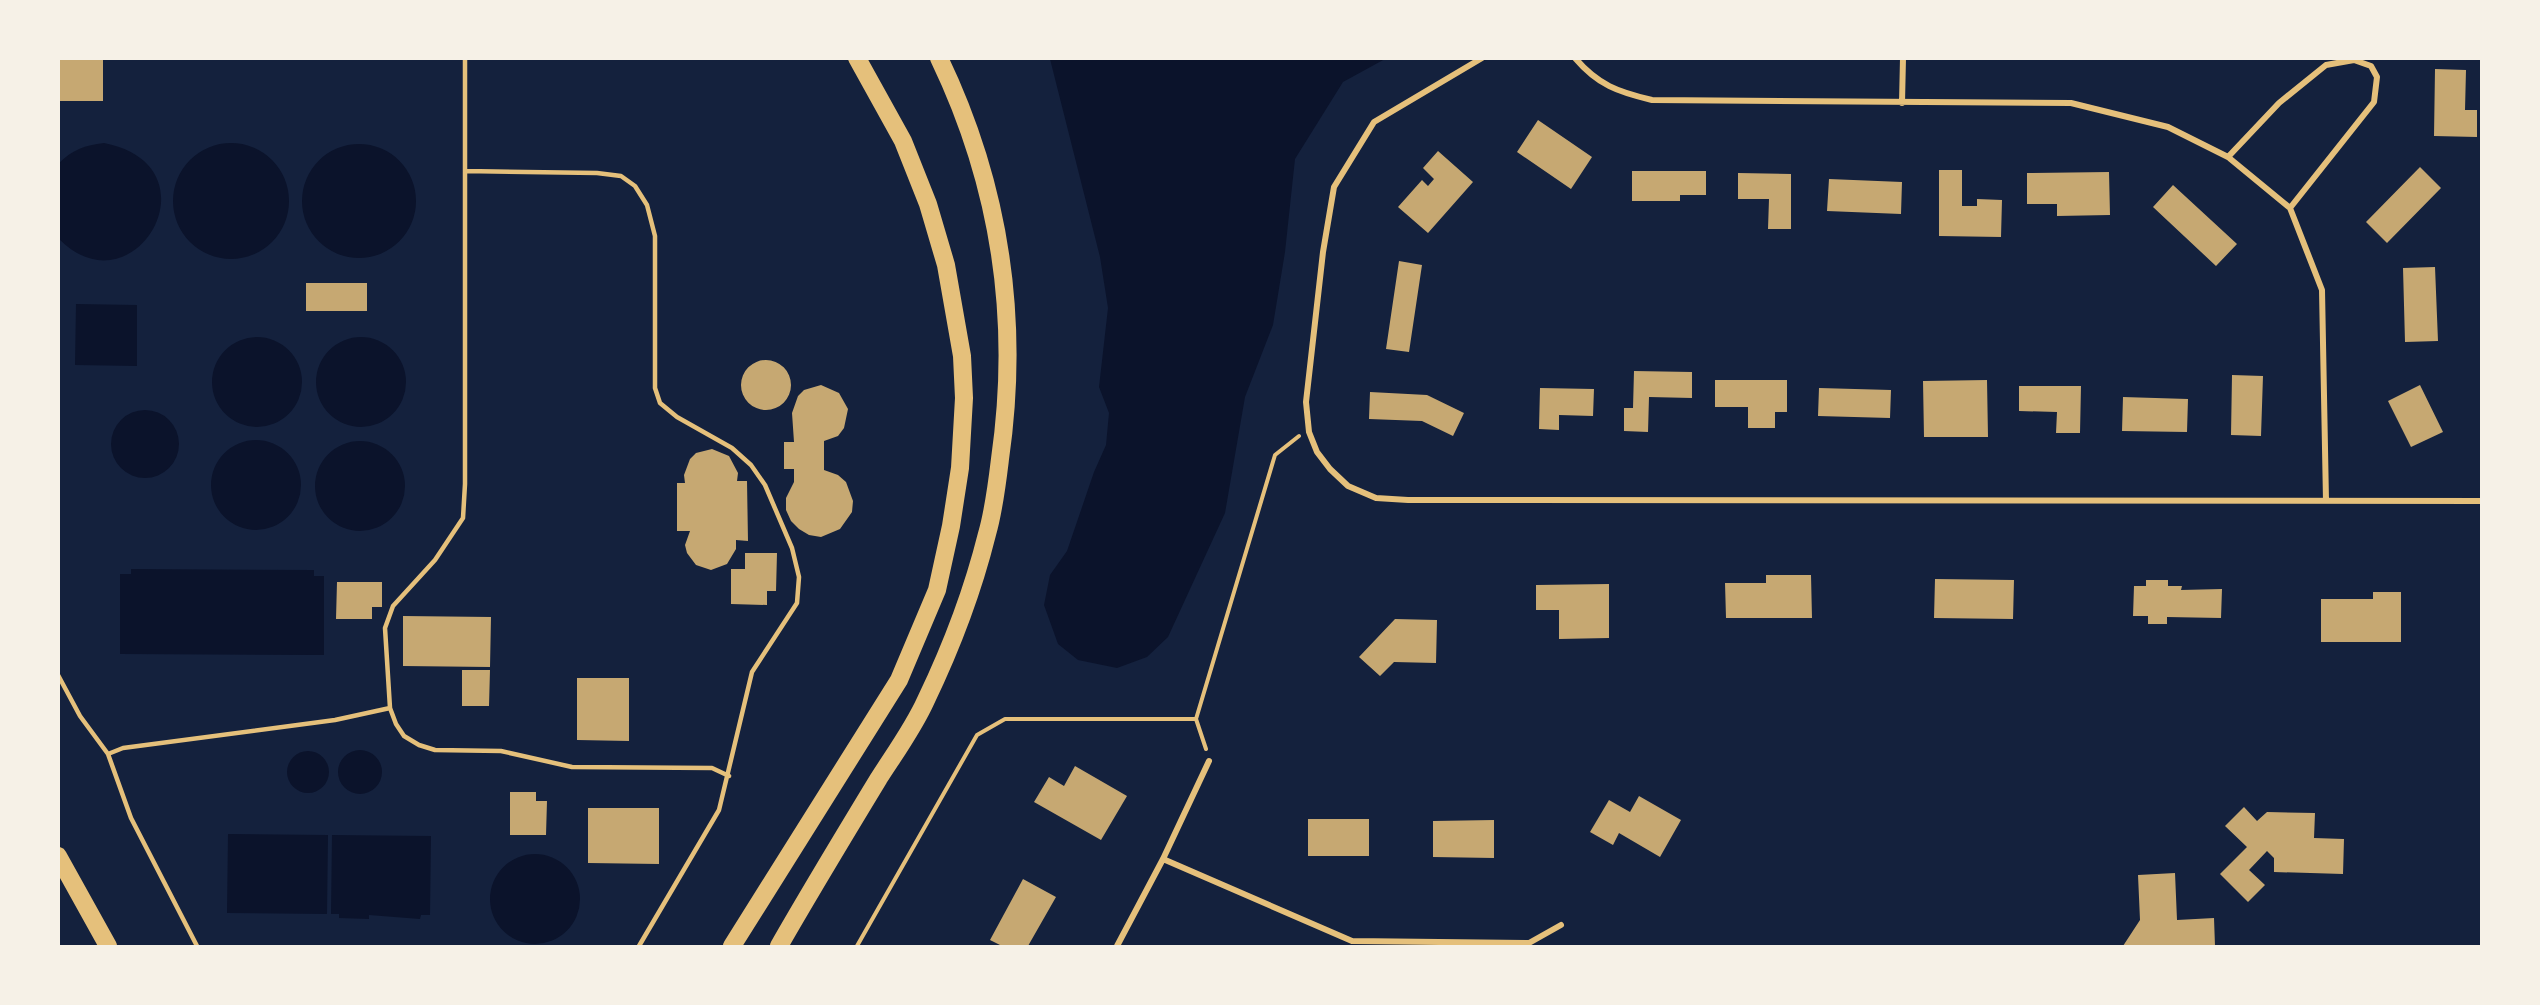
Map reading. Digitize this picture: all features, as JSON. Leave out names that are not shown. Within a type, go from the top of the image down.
[{"type":"highway","points":[[732,946],[899,680],[937,590],[951,526],[960,468],[964,409],[962,356],[946,265],[928,204],[903,141],[857,58]]},
{"type":"highway","points":[[779,946],[925,702],[976,573],[988,533],[995,495],[1005,426],[1007,372],[1003,268],[987,184],[951,83],[939,58]]},
{"type":"highway","points":[[58,856],[108,946]]},
{"type":"street","points":[[1482,58],[1374,122],[1334,187],[1323,252],[1306,402],[1309,432],[1317,452],[1330,470],[1348,486],[1376,498],[1408,500],[2481,501]]},
{"type":"street","points":[[1575,58],[1590,76],[1623,93],[1652,100],[2071,103],[2169,127],[2228,158],[2290,207],[2322,290],[2326,501]]},
{"type":"street","points":[[1902,103],[1903,58]]},
{"type":"street","points":[[2228,158],[2280,104],[2326,65],[2354,60],[2371,66],[2378,77],[2374,102],[2290,207]]},
{"type":"street","points":[[1117,946],[1163,859],[1209,761]]},
{"type":"street","points":[[1163,859],[1352,941],[1529,943],[1561,925]]},
{"type":"lane","points":[[465,58],[463,518],[435,560],[393,606],[385,628],[390,708],[396,724],[404,735],[419,745],[435,750],[501,751],[572,766],[712,768],[729,776]]},
{"type":"lane","points":[[465,171],[597,173],[621,176],[635,186],[647,205],[655,236],[655,377],[660,403],[677,417],[732,448],[751,465],[765,485],[787,538],[799,577],[797,603],[752,672],[729,776],[719,810],[639,946]]},
{"type":"lane","points":[[58,675],[80,716],[108,754],[131,818],[197,946]]},
{"type":"lane","points":[[108,754],[123,748],[335,720],[390,708]]},
{"type":"path","points":[[1209,761],[1196,719],[1275,455],[1294,439],[1309,432]]},
{"type":"path","points":[[858,946],[977,735],[1005,719],[1196,719]]},
{"type":"water","points":[[1050,59],[1385,59],[1343,82],[1295,159],[1285,252],[1273,325],[1245,397],[1225,513],[1168,637],[1147,657],[1117,668],[1078,660],[1058,644],[1044,605],[1050,575],[1067,551],[1094,472],[1106,445],[1109,413],[1099,387],[1108,308],[1100,257]]},
{"type":"water","points":[[104,143],[139,157],[157,178],[161,204],[154,228],[137,248],[114,259],[87,258],[59,239],[58,164],[79,149]]},
{"type":"water","points":[[231,143],[253,147],[272,160],[285,179],[289,201],[285,223],[272,242],[253,255],[231,259],[209,255],[190,242],[177,223],[173,201],[177,179],[190,160],[209,147]]},
{"type":"water","points":[[359,144],[381,149],[399,161],[411,179],[416,201],[411,223],[399,241],[381,253],[359,258],[337,253],[319,241],[307,223],[302,201],[307,179],[319,161],[337,149]]},
{"type":"water","points":[[76,304],[137,305],[137,366],[75,365]]},
{"type":"water","points":[[257,337],[274,341],[289,350],[298,365],[302,382],[298,399],[289,414],[274,423],[257,427],[240,423],[225,414],[216,399],[212,382],[216,365],[225,350],[240,341]]},
{"type":"water","points":[[361,337],[378,341],[393,350],[402,365],[406,382],[402,399],[393,414],[378,423],[361,427],[344,423],[329,414],[320,399],[316,382],[320,365],[329,350],[344,341]]},
{"type":"water","points":[[138,410],[152,410],[164,415],[174,425],[179,444],[174,463],[164,473],[152,478],[138,478],[126,473],[116,463],[111,451],[111,437],[116,425],[126,415]]},
{"type":"water","points":[[256,440],[273,444],[288,453],[297,468],[301,485],[297,502],[288,517],[273,526],[256,530],[239,526],[224,517],[215,502],[211,485],[215,468],[224,453],[239,444]]},
{"type":"water","points":[[360,441],[377,445],[392,454],[401,469],[405,486],[401,503],[392,518],[377,527],[360,531],[343,527],[328,518],[319,503],[315,486],[319,469],[328,454],[343,445]]},
{"type":"water","points":[[131,569],[314,570],[314,576],[324,576],[324,655],[120,654],[120,574],[131,574]]},
{"type":"water","points":[[360,750],[375,757],[382,772],[375,787],[360,794],[345,787],[338,772],[345,757]]},
{"type":"water","points":[[308,751],[323,757],[329,772],[323,787],[308,793],[293,787],[287,772],[293,757]]},
{"type":"water","points":[[228,834],[328,835],[327,914],[227,913]]},
{"type":"water","points":[[332,835],[431,836],[430,915],[421,915],[420,919],[369,915],[369,919],[339,918],[339,914],[331,914]]},
{"type":"water","points":[[526,854],[544,854],[560,861],[573,874],[580,890],[580,908],[573,924],[560,937],[544,944],[526,944],[510,937],[497,924],[490,908],[490,890],[497,874],[510,861]]},
{"type":"building","points":[[58,58],[103,58],[103,101],[58,101]]},
{"type":"building","points":[[2435,69],[2466,70],[2465,110],[2477,110],[2477,137],[2434,136]]},
{"type":"building","points":[[1538,120],[1592,157],[1571,189],[1517,152]]},
{"type":"building","points":[[1438,151],[1473,182],[1428,233],[1398,207],[1422,180],[1428,186],[1434,179],[1423,168]]},
{"type":"building","points":[[2420,167],[2441,188],[2387,243],[2366,222]]},
{"type":"building","points":[[1939,170],[1962,170],[1962,206],[1977,206],[1977,199],[2002,200],[2001,237],[1939,236]]},
{"type":"building","points":[[1632,171],[1706,171],[1706,195],[1680,195],[1680,201],[1632,201]]},
{"type":"building","points":[[2109,172],[2110,215],[2057,216],[2057,204],[2027,204],[2027,173]]},
{"type":"building","points":[[1738,173],[1791,174],[1791,229],[1768,229],[1769,199],[1738,199]]},
{"type":"building","points":[[1829,179],[1902,182],[1901,214],[1827,211]]},
{"type":"building","points":[[2173,185],[2237,244],[2216,266],[2153,207]]},
{"type":"building","points":[[1399,261],[1422,265],[1409,352],[1386,349]]},
{"type":"building","points":[[2435,267],[2438,341],[2405,342],[2403,268]]},
{"type":"building","points":[[306,283],[367,283],[367,311],[306,311]]},
{"type":"building","points":[[761,360],[771,360],[784,367],[791,380],[791,390],[784,403],[771,410],[761,410],[752,406],[745,399],[741,390],[741,380],[745,371],[752,364]]},
{"type":"building","points":[[1634,371],[1692,372],[1692,398],[1649,397],[1648,432],[1624,431],[1624,408],[1633,408]]},
{"type":"building","points":[[2232,375],[2263,376],[2261,436],[2231,435]]},
{"type":"building","points":[[1715,380],[1787,380],[1787,412],[1775,412],[1775,428],[1748,428],[1748,407],[1715,407]]},
{"type":"building","points":[[1987,380],[1988,437],[1924,437],[1923,381]]},
{"type":"building","points":[[821,385],[839,393],[848,409],[844,428],[838,436],[824,441],[824,470],[838,475],[846,482],[853,501],[852,512],[840,529],[821,537],[809,535],[799,529],[791,521],[786,510],[786,498],[794,482],[794,469],[784,469],[784,442],[794,442],[792,413],[798,396],[804,390]]},
{"type":"building","points":[[2420,385],[2443,432],[2411,447],[2388,401]]},
{"type":"building","points":[[2019,386],[2081,386],[2080,433],[2056,433],[2057,412],[2019,411]]},
{"type":"building","points":[[1540,388],[1594,389],[1593,416],[1559,415],[1559,430],[1539,429]]},
{"type":"building","points":[[1819,388],[1891,390],[1890,418],[1818,416]]},
{"type":"building","points":[[1370,392],[1427,395],[1464,413],[1453,436],[1422,421],[1369,419]]},
{"type":"building","points":[[2123,397],[2188,399],[2187,432],[2122,431]]},
{"type":"building","points":[[712,449],[729,456],[738,473],[737,481],[747,481],[748,541],[736,540],[736,549],[727,564],[711,570],[696,565],[687,553],[685,545],[690,531],[677,531],[677,483],[685,483],[684,475],[690,459],[696,453]]},
{"type":"building","points":[[745,553],[777,553],[776,591],[767,591],[767,605],[731,604],[731,569],[745,569]]},
{"type":"building","points":[[1766,575],[1811,575],[1812,618],[1726,618],[1725,583],[1766,583]]},
{"type":"building","points":[[1935,579],[2014,580],[2013,619],[1934,618]]},
{"type":"building","points":[[2146,580],[2168,580],[2168,586],[2182,586],[2181,590],[2222,589],[2221,618],[2167,617],[2167,624],[2148,624],[2148,616],[2133,616],[2134,586],[2146,586]]},
{"type":"building","points":[[337,582],[382,582],[382,607],[372,607],[372,619],[336,619]]},
{"type":"building","points":[[1609,584],[1609,638],[1559,639],[1559,610],[1536,610],[1536,585]]},
{"type":"building","points":[[2373,592],[2401,592],[2401,642],[2321,642],[2321,599],[2373,599]]},
{"type":"building","points":[[403,616],[491,617],[490,667],[403,666]]},
{"type":"building","points":[[1395,619],[1437,620],[1436,663],[1394,662],[1380,676],[1359,657]]},
{"type":"building","points":[[462,670],[490,670],[489,706],[462,706]]},
{"type":"building","points":[[577,678],[629,678],[629,741],[577,740]]},
{"type":"building","points":[[1075,766],[1127,796],[1101,840],[1034,802],[1049,777],[1064,786]]},
{"type":"building","points":[[510,792],[536,792],[536,801],[547,801],[546,835],[510,835]]},
{"type":"building","points":[[1639,796],[1681,820],[1660,857],[1619,833],[1613,845],[1590,832],[1609,800],[1630,812]]},
{"type":"building","points":[[2244,807],[2257,821],[2267,812],[2315,813],[2314,838],[2344,839],[2343,874],[2274,872],[2274,858],[2267,851],[2249,870],[2265,885],[2248,902],[2220,874],[2247,847],[2225,826]]},
{"type":"building","points":[[588,808],[659,808],[659,864],[588,863]]},
{"type":"building","points":[[1308,819],[1369,819],[1369,856],[1308,856]]},
{"type":"building","points":[[1494,820],[1494,858],[1433,857],[1433,821]]},
{"type":"building","points":[[2175,873],[2177,920],[2214,918],[2215,946],[2123,946],[2140,920],[2138,875]]},
{"type":"building","points":[[1023,879],[1056,897],[1028,946],[1002,946],[990,940]]}]
